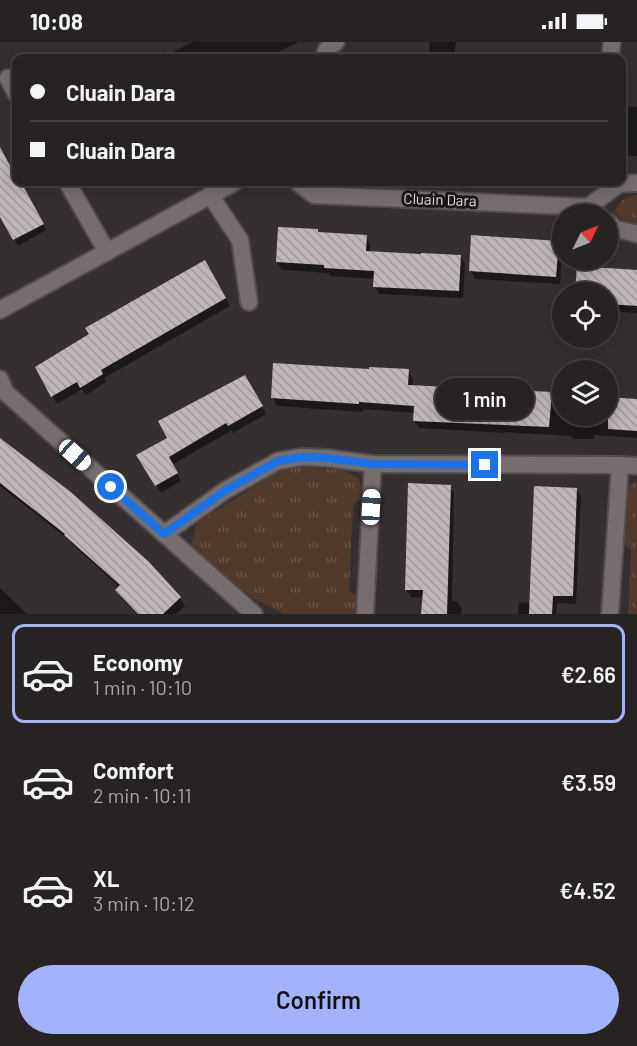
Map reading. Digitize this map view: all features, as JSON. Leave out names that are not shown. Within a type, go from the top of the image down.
[{"type":"street","points":[[8,78],[12,86]]},
{"type":"street","points":[[69,186],[107,252]]},
{"type":"street","points":[[0,310],[227,186]]},
{"type":"street","name":"Cluain Dara","points":[[302,186],[314,195],[552,209]]},
{"type":"street","name":"Cluain Dara","points":[[600,204],[617,186]]},
{"type":"street","points":[[210,195],[240,240],[249,302]]},
{"type":"street","points":[[618,229],[637,234]]},
{"type":"street","points":[[0,380],[5,392],[254,614]]},
{"type":"street","points":[[164,534],[226,490],[278,461],[302,457],[373,464],[637,466]]},
{"type":"street","points":[[365,614],[373,464]]},
{"type":"street","points":[[610,614],[620,465]]},
{"type":"green space","points":[[637,194],[637,227],[618,216],[618,206],[621,201]]},
{"type":"green space","points":[[285,467],[343,470],[359,479],[363,498],[353,504],[349,591],[357,596],[355,614],[284,614],[253,598],[214,568],[191,545],[197,523]]},
{"type":"green space","points":[[637,481],[637,614],[628,614],[631,550],[623,541],[625,489]]},
{"type":"building","points":[[0,147],[12,169],[12,186],[23,186],[44,224],[13,240],[0,217]]},
{"type":"building","points":[[278,227],[367,235],[366,251],[461,255],[459,291],[373,287],[374,271],[276,262]]},
{"type":"building","points":[[471,235],[552,241],[552,270],[557,270],[556,277],[469,271]]},
{"type":"building","points":[[205,260],[226,298],[101,370],[103,374],[80,388],[77,382],[51,397],[35,367],[89,334],[85,328]]},
{"type":"building","points":[[577,270],[637,270],[637,306],[618,305],[618,282],[576,282]]},
{"type":"building","points":[[273,363],[409,369],[408,385],[552,392],[549,427],[413,421],[414,406],[271,398]]},
{"type":"building","points":[[245,375],[263,406],[228,426],[226,423],[169,457],[178,473],[155,486],[136,455],[167,438],[158,421]]},
{"type":"building","points":[[618,398],[637,399],[637,431],[608,429],[608,426],[618,426]]},
{"type":"building","points":[[0,438],[72,493],[149,562],[181,597],[163,614],[138,614],[115,590],[120,585],[65,534],[0,483]]},
{"type":"building","points":[[408,483],[451,485],[447,614],[421,614],[423,590],[405,590]]},
{"type":"building","points":[[534,486],[577,488],[573,596],[553,596],[552,614],[529,614]]},
{"type":"route","points":[[111,487],[164,534],[226,490],[278,461],[302,457],[373,464],[485,465]]}]
